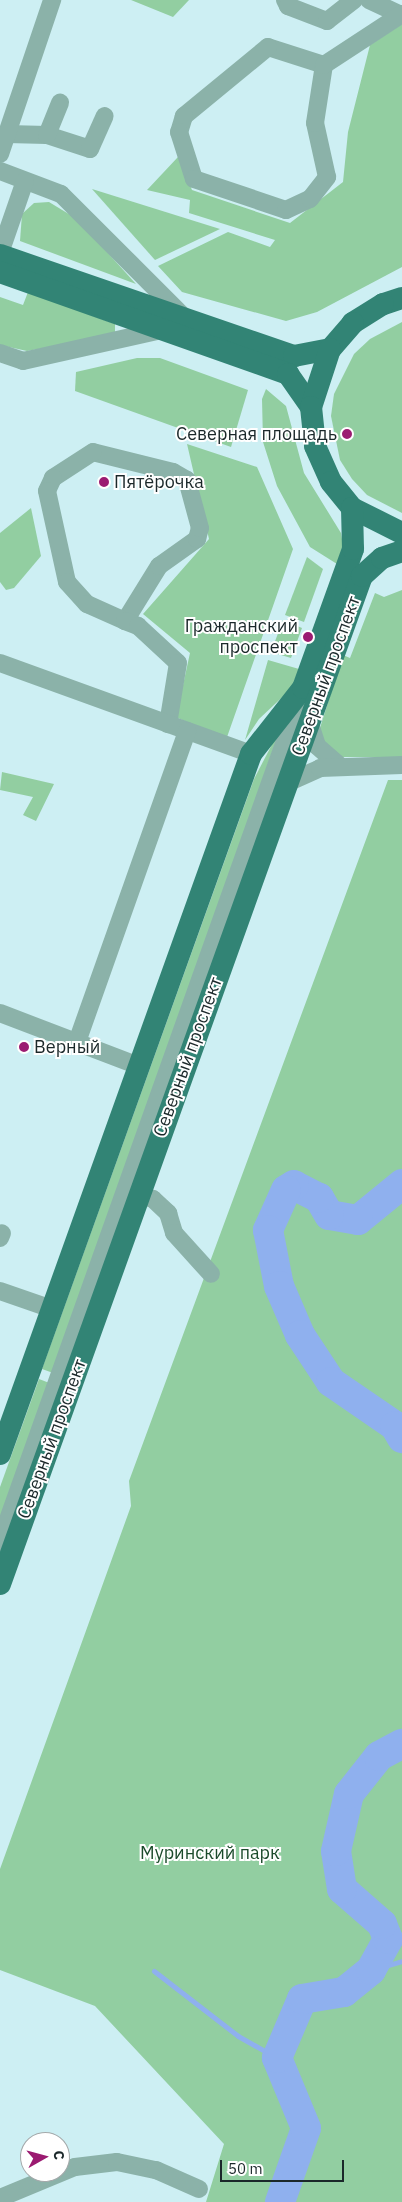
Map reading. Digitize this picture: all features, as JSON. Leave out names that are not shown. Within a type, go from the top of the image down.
[{"type":"main road","points":[[0,254],[294,356],[330,350]]},
{"type":"main road","points":[[0,272],[288,374],[311,407],[321,465],[352,508],[402,533]]},
{"type":"main road","points":[[311,407],[330,350],[353,323],[383,304],[402,298]]},
{"type":"main road","name":"Северный проспект","points":[[0,1454],[251,754],[303,688],[353,549],[352,508]]},
{"type":"main road","name":"Северный проспект","points":[[0,1584],[362,576],[382,558],[402,551]]},
{"type":"street","points":[[0,154],[52,0]]},
{"type":"street","points":[[286,0],[288,6],[327,21],[354,0]]},
{"type":"street","points":[[369,0],[402,15]]},
{"type":"street","points":[[324,65],[268,47],[184,116],[179,132],[194,178],[286,210],[310,199],[327,177],[315,123],[324,65],[402,15]]},
{"type":"street","points":[[47,135],[60,103]]},
{"type":"street","points":[[7,134],[47,135],[90,149],[105,116]]},
{"type":"street","points":[[0,171],[61,194],[184,318]]},
{"type":"street","points":[[0,254],[25,180]]},
{"type":"street","points":[[0,353],[23,361],[162,330]]},
{"type":"street","points":[[125,621],[159,566],[197,539],[200,528],[187,480],[173,472],[93,452],[53,478],[48,490],[67,582],[88,604],[125,621],[138,626],[178,663],[168,724]]},
{"type":"street","points":[[0,663],[251,754]]},
{"type":"street","name":"Северный проспект","points":[[0,1542],[303,688]]},
{"type":"street","points":[[309,721],[317,746],[339,766]]},
{"type":"street","points":[[77,1042],[187,731]]},
{"type":"street","points":[[287,783],[306,772],[339,766],[402,765]]},
{"type":"street","points":[[0,1013],[139,1066]]},
{"type":"street","points":[[139,1194],[153,1199],[168,1213],[174,1233],[211,1274]]},
{"type":"street","points":[[0,1291],[52,1310]]},
{"type":"street","points":[[0,2198],[75,2168],[117,2162],[156,2170],[199,2189]]},
{"type":"green space","points":[[131,0],[189,0],[173,17]]},
{"type":"green space","points":[[402,24],[402,267],[317,312],[286,321],[182,292],[158,266],[228,232],[270,247],[275,240],[189,213],[190,200],[147,190],[178,157],[192,190],[290,223],[343,182],[348,132],[370,45]]},
{"type":"green space","points":[[92,189],[220,229],[155,260]]},
{"type":"green space","points":[[49,202],[77,219],[136,284],[20,241],[22,214],[34,203]]},
{"type":"green space","points":[[28,292],[115,324],[115,335],[27,351],[0,345],[0,297],[23,305]]},
{"type":"green space","points":[[402,322],[402,513],[367,495],[352,479],[340,460],[331,416],[334,394],[354,354],[370,339]]},
{"type":"green space","points":[[137,358],[160,358],[248,390],[231,447],[75,391],[76,372]]},
{"type":"green space","points":[[266,389],[286,406],[304,473],[341,533],[343,545],[337,564],[310,547],[277,486],[263,442],[262,399]]},
{"type":"green space","points":[[187,444],[257,467],[293,549],[226,740],[176,717],[190,653],[143,614],[209,539]]},
{"type":"green space","points":[[31,508],[41,556],[14,588],[6,590],[0,582],[0,533]]},
{"type":"green space","points":[[307,557],[323,569],[304,622],[285,615]]},
{"type":"green space","points":[[402,590],[402,757],[341,757],[328,750],[319,731],[343,655],[350,658],[375,593],[384,597]]},
{"type":"green space","points":[[283,620],[302,628],[291,658],[271,652]]},
{"type":"green space","points":[[268,660],[299,669],[291,689],[259,719],[245,740]]},
{"type":"green space","points":[[280,729],[56,1374],[42,1369],[254,779]]},
{"type":"green space","points":[[2,772],[54,784],[36,821],[23,815],[33,797],[0,790]]},
{"type":"green space","name":"Муринский парк","points":[[388,780],[402,780],[402,2202],[206,2202],[224,2144],[95,2006],[0,1970],[0,1869],[131,1506],[129,1481]]},
{"type":"green space","points":[[39,1379],[52,1384],[0,1530],[0,1487]]},
{"type":"waterway","points":[[402,1184],[358,1220],[329,1215],[319,1198],[294,1185],[286,1190],[268,1230],[279,1286],[300,1335],[331,1382],[395,1426],[402,1438]]},
{"type":"waterway","points":[[280,2202],[306,2128],[277,2058],[302,1999],[344,1992],[371,1970],[388,1939],[382,1924],[342,1889],[336,1851],[349,1794],[379,1756],[402,1744]]},
{"type":"waterway","points":[[371,1970],[402,1961]]},
{"type":"waterway","points":[[154,1971],[238,2036],[277,2058]]},
{"type":"place","name":"Северная площадь","points":[[347,434]]},
{"type":"place","name":"Пятёрочка","points":[[104,482]]},
{"type":"place","name":"Гражданский проспект","points":[[308,637]]},
{"type":"place","name":"Верный","points":[[24,1047]]}]
